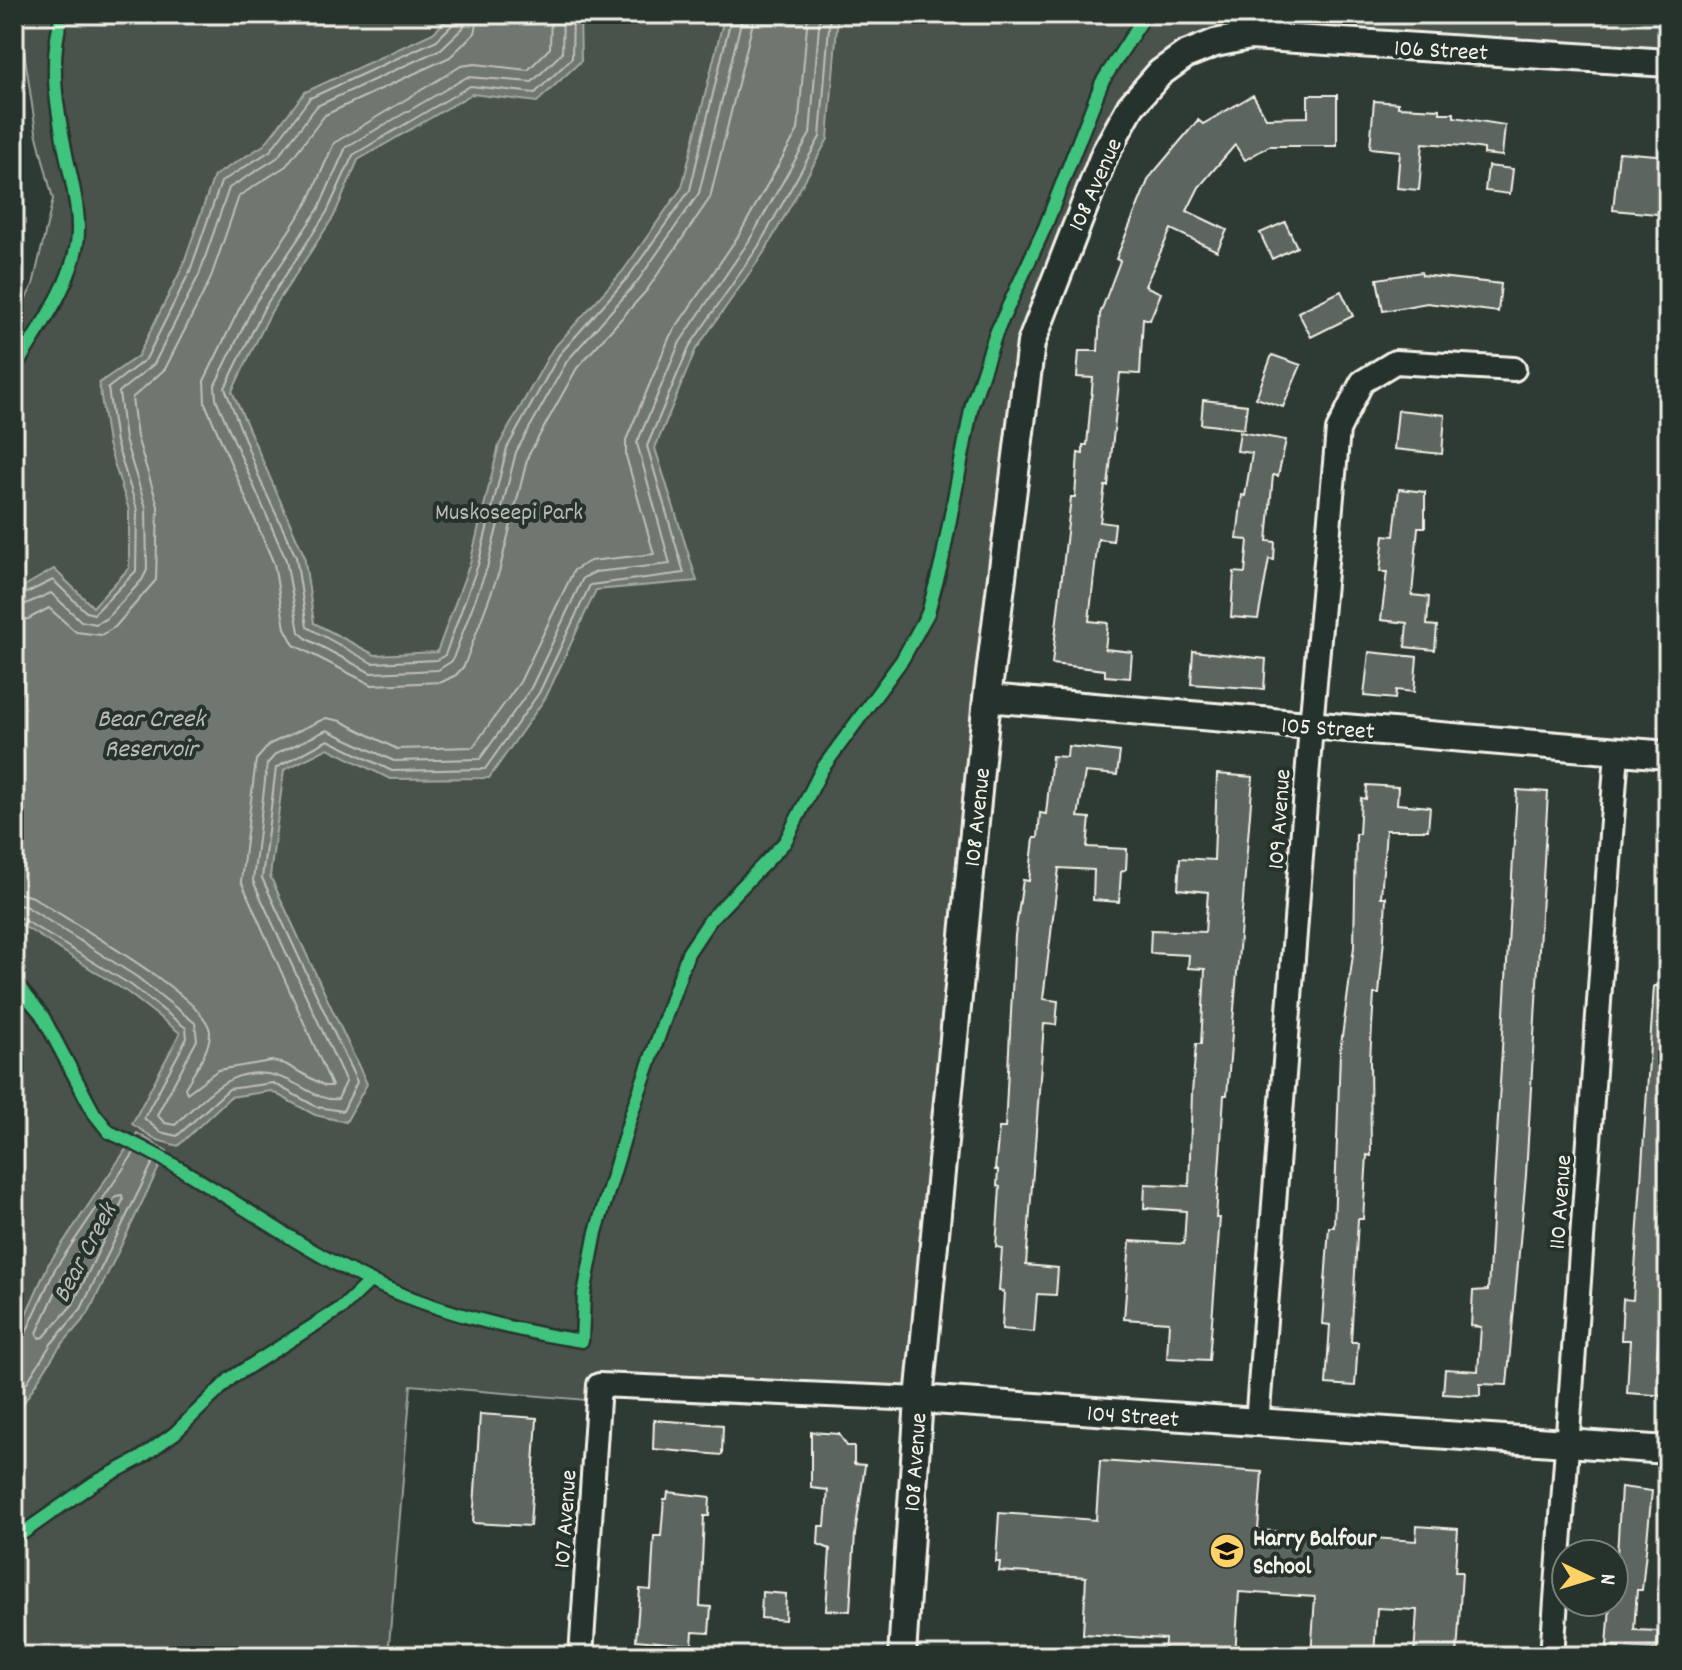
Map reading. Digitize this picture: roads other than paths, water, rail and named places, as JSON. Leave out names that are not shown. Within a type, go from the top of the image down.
[{"type":"street","name":"106 Street","points":[[1215,43],[1250,36],[1668,63]]},
{"type":"street","name":"108 Avenue","points":[[902,1656],[919,1399],[987,698],[1027,373],[1039,317],[1105,153],[1131,106],[1160,73],[1185,55],[1215,43]]},
{"type":"street","name":"109 Avenue","points":[[1257,1424],[1311,726],[1338,430],[1362,382],[1395,362],[1514,369]]},
{"type":"street","name":"105 Street","points":[[987,698],[1668,755]]},
{"type":"street","name":"110 Avenue","points":[[1552,1656],[1617,751]]},
{"type":"street","name":"104 Street","points":[[599,1385],[919,1399],[1668,1450]]},
{"type":"street","name":"107 Avenue","points":[[581,1656],[599,1385]]},
{"type":"water","name":"Bear Creek Reservoir","points":[[453,14],[580,14],[581,61],[537,102],[472,94],[358,160],[334,216],[271,312],[232,391],[304,555],[314,623],[375,655],[437,652],[470,563],[499,445],[552,350],[623,271],[682,187],[725,14],[838,14],[828,139],[765,251],[695,351],[655,448],[697,581],[596,590],[546,697],[489,778],[390,779],[328,748],[284,770],[270,876],[367,1084],[346,1122],[315,1115],[271,1091],[230,1097],[178,1146],[157,1140],[132,1124],[180,1033],[127,992],[14,920],[14,592],[54,569],[93,607],[129,568],[129,510],[108,444],[99,383],[138,356],[182,268],[214,176],[264,145],[305,92],[433,33]]},
{"type":"water","name":"Bear Creek","points":[[137,1133],[167,1151],[88,1314],[58,1349],[14,1418],[14,1341],[48,1265]]},
{"type":"place","name":"Harry Balfour School","points":[[1227,1551]]},
{"type":"park label","name":"Muskoseepi Park","points":[[509,511]]}]
